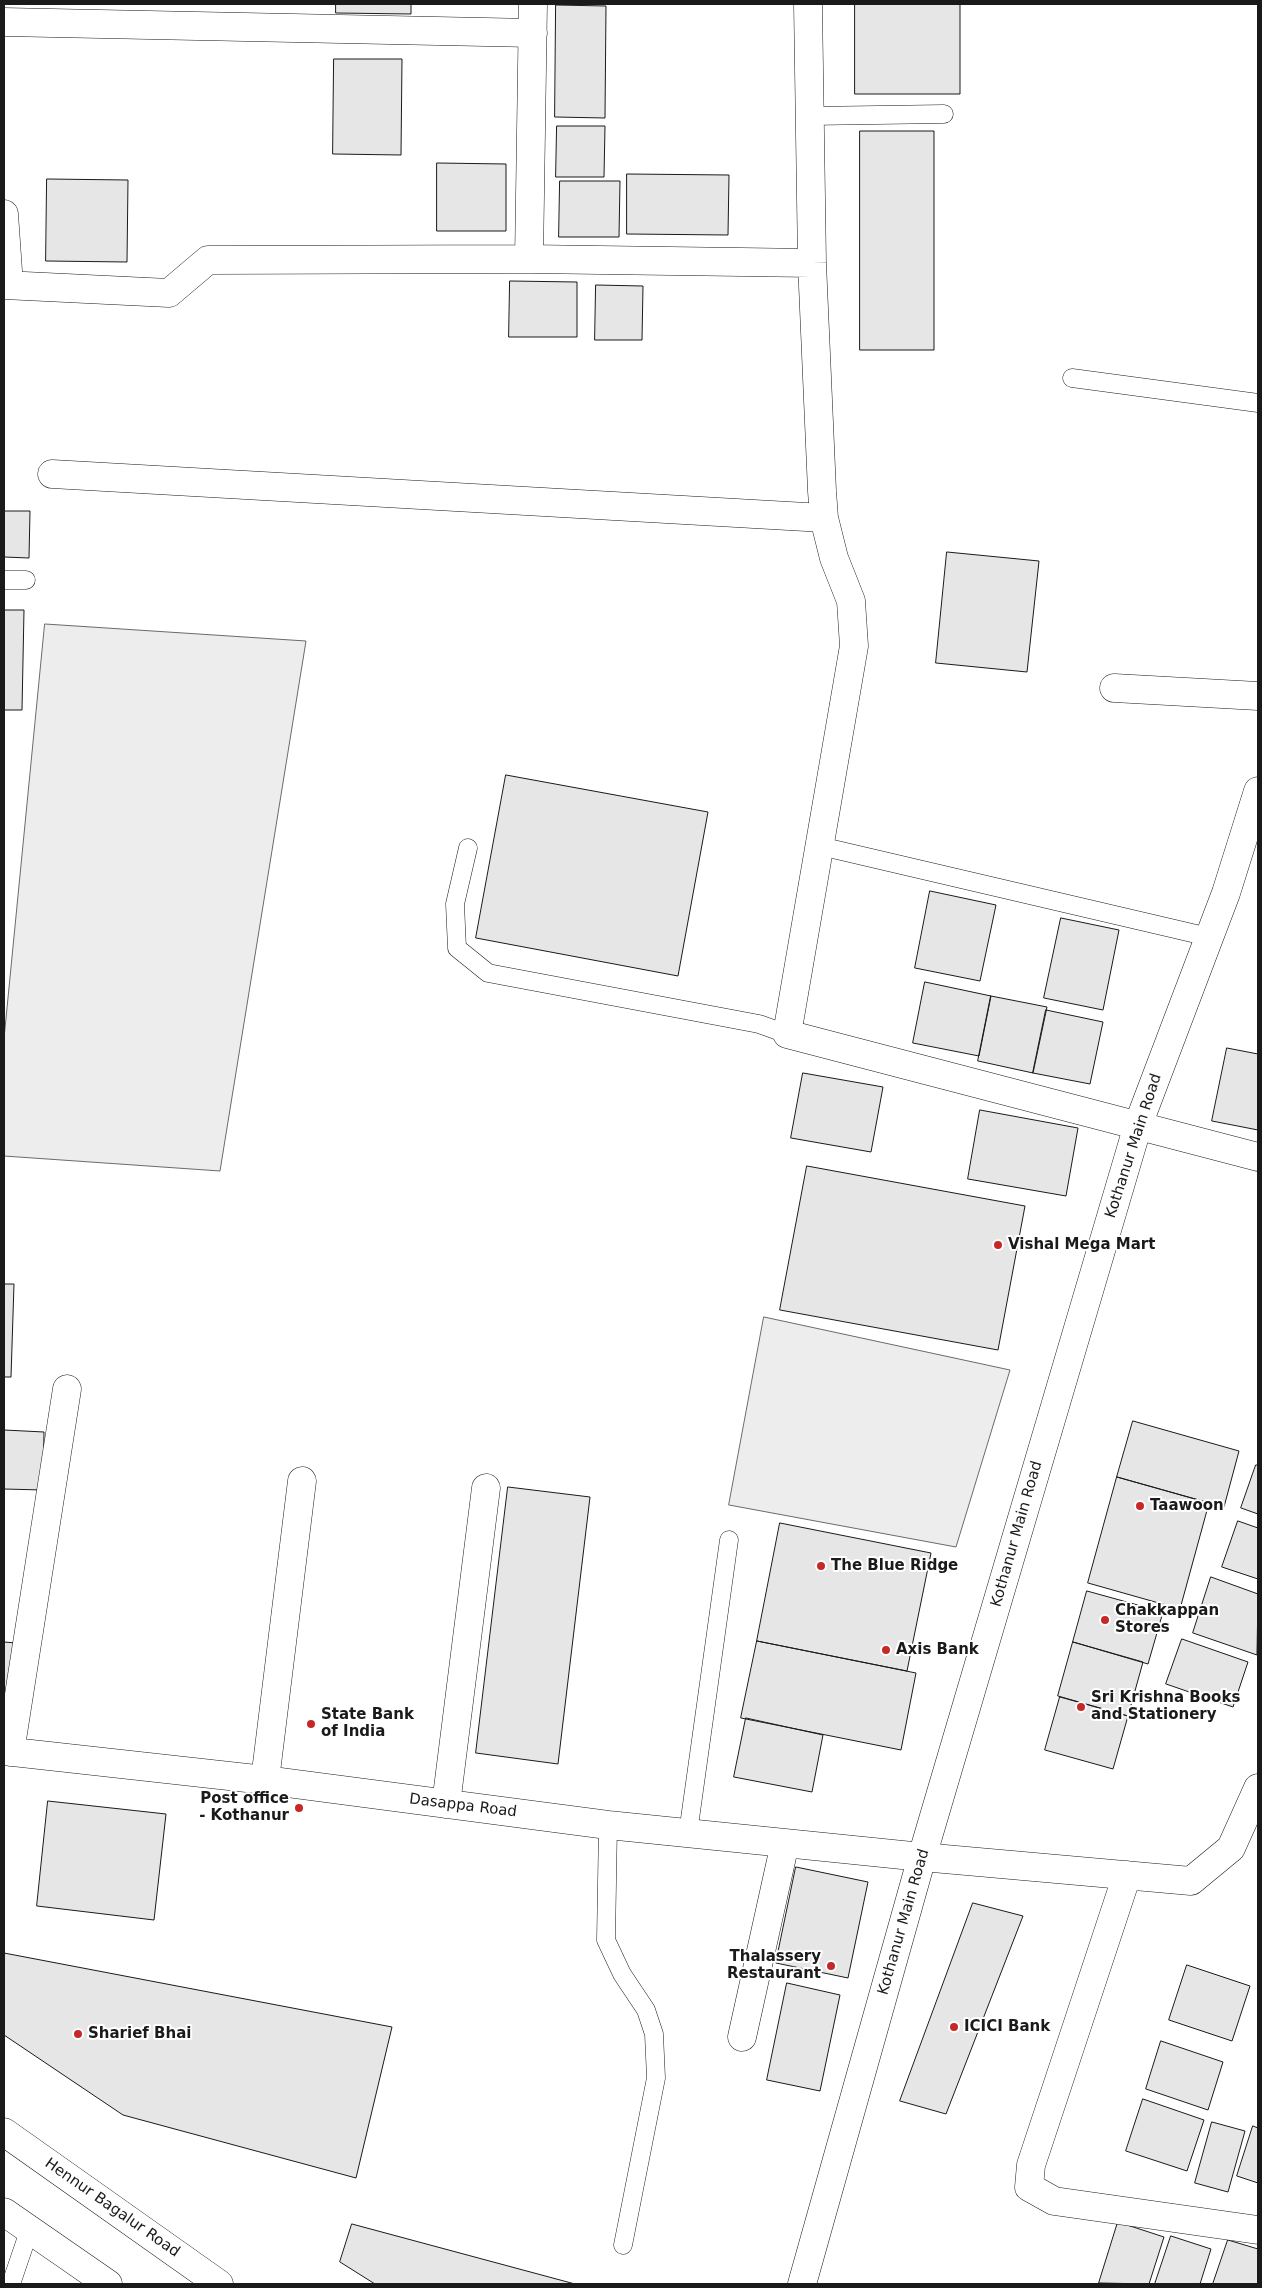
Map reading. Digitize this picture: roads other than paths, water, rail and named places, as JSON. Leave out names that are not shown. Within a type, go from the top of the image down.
[{"type":"street","points":[[529,259],[533,4]]},
{"type":"street","points":[[808,4],[812,263],[824,518],[834,558],[851,601],[854,646],[787,1034],[1258,1156]]},
{"type":"street","points":[[4,22],[533,34]]},
{"type":"street","points":[[4,214],[7,285],[169,293],[208,260],[529,259],[812,263]]},
{"type":"street","points":[[52,474],[824,518]]},
{"type":"street","points":[[1114,688],[1258,696]]},
{"type":"street","name":"Kothanur Main Road","points":[[802,2284],[922,1857],[1138,1125],[1226,893],[1258,791]]},
{"type":"street","points":[[7,1751],[67,1389]]},
{"type":"street","points":[[265,1780],[302,1481]]},
{"type":"street","points":[[446,1804],[486,1488]]},
{"type":"street","name":"Dasappa Road","points":[[7,1751],[265,1780],[608,1825],[922,1857],[1191,1881],[1231,1848],[1258,1788]]},
{"type":"street","points":[[742,2037],[785,1843]]},
{"type":"street","points":[[1127,1875],[1031,2165],[1028,2187],[1054,2201],[1258,2230]]},
{"type":"street","name":"Hennur Bagalur Road","points":[[4,2132],[220,2284]]},
{"type":"street","points":[[4,2212],[108,2284]]},
{"type":"lane","points":[[810,116],[944,114]]},
{"type":"lane","points":[[1072,378],[1258,402]]},
{"type":"lane","points":[[4,580],[26,580]]},
{"type":"lane","points":[[820,846],[1209,937]]},
{"type":"lane","points":[[468,848],[455,904],[457,948],[488,973],[759,1024],[787,1034]]},
{"type":"lane","points":[[688,1833],[729,1540]]},
{"type":"lane","points":[[608,1825],[606,1940],[622,1974],[646,2010],[649,2018],[654,2034],[656,2078],[623,2244]]},
{"type":"lane","points":[[11,2284],[29,2231]]},
{"type":"place","name":"Vishal Mega Mart","points":[[998,1245]]},
{"type":"place","name":"Taawoon","points":[[1140,1506]]},
{"type":"place","name":"The Blue Ridge","points":[[821,1566]]},
{"type":"place","name":"Chakkappan Stores","points":[[1105,1620]]},
{"type":"place","name":"Axis Bank","points":[[886,1650]]},
{"type":"place","name":"Sri Krishna Books and Stationery","points":[[1081,1707]]},
{"type":"place","name":"State Bank of India","points":[[311,1724]]},
{"type":"place","name":"Post office - Kothanur","points":[[299,1808]]},
{"type":"place","name":"Thalassery Restaurant","points":[[831,1966]]},
{"type":"place","name":"ICICI Bank","points":[[954,2027]]},
{"type":"place","name":"Sharief Bhai","points":[[78,2034]]}]
